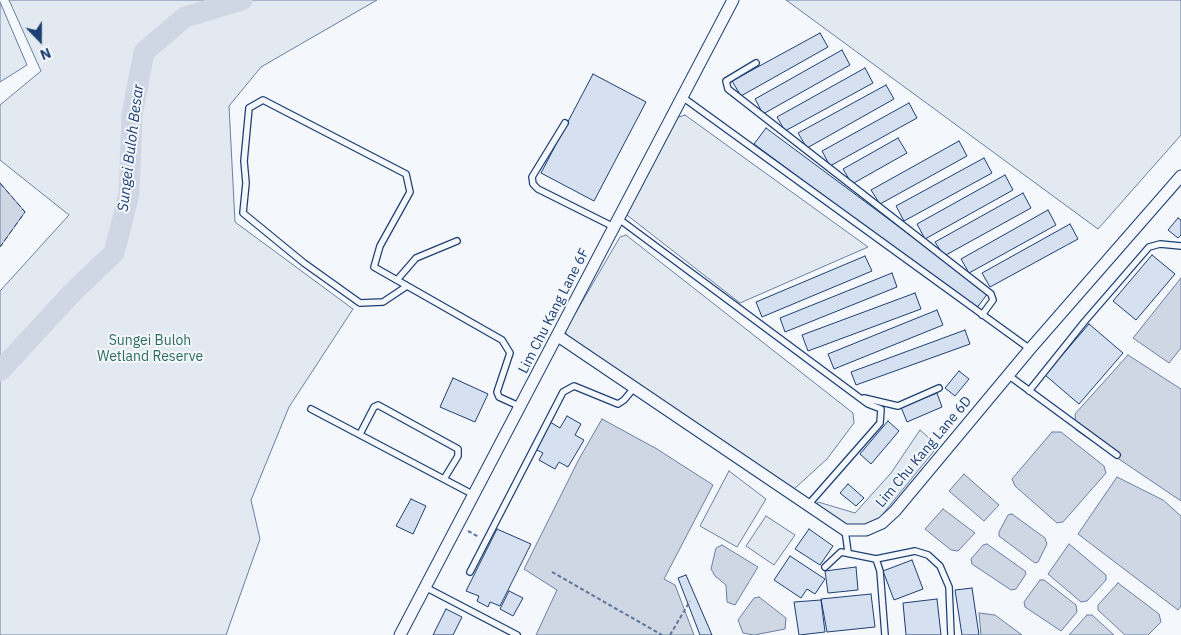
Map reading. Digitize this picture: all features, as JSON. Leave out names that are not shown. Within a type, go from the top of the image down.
[{"type":"street","name":"Lim Chu Kang Lane 6F","points":[[400,635],[733,0]]},
{"type":"street","name":"Lim Chu Kang Lane 6D","points":[[844,530],[866,530],[882,523],[895,511],[1030,349],[1181,176]]},
{"type":"street","points":[[558,336],[844,530]]},
{"type":"lane","points":[[756,63],[726,81],[728,89],[991,294],[993,300],[982,314]]},
{"type":"lane","points":[[681,96],[1030,349]]},
{"type":"lane","points":[[407,286],[382,302],[360,303],[304,262],[243,213],[246,183],[244,162],[249,108],[263,100],[406,174],[410,192],[380,246],[374,267],[502,340],[510,353],[497,392],[499,397],[521,407]]},
{"type":"lane","points":[[565,123],[532,178],[538,189],[617,223],[868,404],[881,410],[880,423],[808,505]]},
{"type":"lane","points":[[397,280],[416,258],[457,241]]},
{"type":"lane","points":[[1029,391],[1085,321],[1149,247],[1160,244],[1181,246]]},
{"type":"lane","points":[[1008,375],[1117,455]]},
{"type":"lane","points":[[470,572],[563,392],[574,386],[618,404],[634,388]]},
{"type":"lane","points":[[862,398],[898,406],[939,388]]},
{"type":"lane","points":[[360,434],[374,407],[378,405],[458,449],[458,456],[444,479]]},
{"type":"lane","points":[[311,409],[474,495]]},
{"type":"lane","points":[[844,530],[848,552]]},
{"type":"lane","points":[[825,567],[841,552],[876,559],[915,551],[928,556],[940,566],[949,587],[950,635]]},
{"type":"lane","points":[[876,559],[880,571],[886,635]]},
{"type":"lane","points":[[425,587],[514,634]]},
{"type":"path","points":[[552,572],[662,635]]},
{"type":"path","points":[[670,635],[690,601]]},
{"type":"green space","name":"Sungei Buloh Wetland Reserve","points":[[9,0],[377,0],[261,67],[229,106],[235,222],[353,309],[289,407],[251,500],[260,539],[226,635],[0,635],[0,291],[69,215],[0,160],[0,105],[41,71]]},
{"type":"green space","points":[[786,0],[1181,0],[1181,135],[1098,229]]},
{"type":"green space","points":[[0,2],[27,65],[0,82]]},
{"type":"green space","points":[[685,115],[868,247],[740,303],[623,212],[676,118]]},
{"type":"green space","points":[[626,235],[853,413],[854,423],[827,459],[794,489],[568,337],[565,331],[620,237]]},
{"type":"green space","points":[[920,430],[938,446],[878,520],[858,529],[840,527],[814,509],[818,502],[855,513],[891,473]]},
{"type":"green space","points":[[729,471],[766,499],[737,547],[700,526]]},
{"type":"green space","points":[[766,516],[795,535],[774,565],[746,546]]},
{"type":"shaded area","points":[[0,183],[25,212],[0,247]]},
{"type":"shaded area","points":[[1181,278],[1181,348],[1169,363],[1133,338]]},
{"type":"shaded area","points":[[1128,355],[1181,389],[1181,501],[1076,430],[1075,414]]},
{"type":"shaded area","points":[[602,419],[657,449],[713,485],[664,579],[675,585],[694,635],[536,635],[557,590],[524,569],[579,459]]},
{"type":"shaded area","points":[[1052,432],[1061,432],[1104,466],[1106,473],[1063,522],[1057,523],[1015,486],[1012,479]]},
{"type":"shaded area","points":[[964,474],[999,505],[984,521],[949,491]]},
{"type":"shaded area","points":[[1117,477],[1163,500],[1181,516],[1181,606],[1178,610],[1078,534]]},
{"type":"shaded area","points":[[943,509],[975,533],[958,551],[951,550],[925,529]]},
{"type":"shaded area","points":[[1012,514],[1045,538],[1047,544],[1038,562],[1035,563],[999,536],[999,532],[1008,515]]},
{"type":"shaded area","points":[[987,544],[1025,571],[1026,574],[1016,589],[1011,590],[972,564],[971,559],[983,545]]},
{"type":"shaded area","points":[[1069,544],[1106,575],[1106,580],[1087,601],[1081,602],[1048,574]]},
{"type":"shaded area","points":[[722,545],[758,567],[735,605],[727,602],[726,585],[715,576],[711,569],[716,548]]},
{"type":"shaded area","points":[[1040,580],[1044,580],[1076,605],[1077,612],[1061,631],[1025,607],[1024,602]]},
{"type":"shaded area","points":[[1118,583],[1159,614],[1161,622],[1148,635],[1125,635],[1098,610],[1098,605]]},
{"type":"shaded area","points":[[759,597],[786,618],[785,629],[754,635],[743,633],[738,620],[754,598]]},
{"type":"shaded area","points":[[979,613],[995,615],[1022,635],[981,635]]},
{"type":"shaded area","points":[[1087,615],[1092,615],[1114,635],[1069,635]]},
{"type":"building","points":[[820,33],[828,47],[741,96],[732,81]]},
{"type":"building","points":[[842,50],[850,65],[763,114],[755,99]]},
{"type":"building","points":[[865,68],[873,83],[785,131],[777,117]]},
{"type":"building","points":[[593,74],[646,102],[594,201],[541,173]]},
{"type":"building","points":[[886,85],[894,99],[807,148],[798,133]]},
{"type":"building","points":[[909,103],[917,118],[830,166],[822,151]]},
{"type":"building","points":[[766,128],[988,293],[976,309],[754,144]]},
{"type":"building","points":[[898,138],[907,153],[852,184],[843,169]]},
{"type":"building","points":[[959,141],[967,156],[880,204],[871,190]]},
{"type":"building","points":[[984,158],[992,173],[904,221],[896,206]]},
{"type":"building","points":[[1005,175],[1013,190],[925,239],[917,224]]},
{"type":"building","points":[[1023,193],[1031,208],[944,256],[935,242]]},
{"type":"building","points":[[1048,210],[1056,225],[969,273],[961,259]]},
{"type":"building","points":[[1178,218],[1181,220],[1181,235],[1178,238],[1168,230]]},
{"type":"building","points":[[1070,224],[1078,239],[990,287],[982,273]]},
{"type":"building","points":[[1152,255],[1175,274],[1136,320],[1113,301]]},
{"type":"building","points":[[865,256],[872,271],[762,317],[756,302]]},
{"type":"building","points":[[892,273],[897,287],[785,332],[780,318]]},
{"type":"building","points":[[915,293],[921,309],[808,351],[802,335]]},
{"type":"building","points":[[937,310],[943,325],[834,369],[828,354]]},
{"type":"building","points":[[1089,324],[1123,353],[1079,404],[1045,375]]},
{"type":"building","points":[[965,330],[970,344],[856,385],[851,372]]},
{"type":"building","points":[[959,371],[969,379],[955,396],[945,388]]},
{"type":"building","points":[[453,378],[488,394],[475,422],[440,407]]},
{"type":"building","points":[[937,393],[942,407],[907,422],[901,407]]},
{"type":"building","points":[[567,416],[581,424],[575,435],[584,440],[568,467],[559,462],[555,469],[539,460],[543,453],[535,449],[550,422],[560,428]]},
{"type":"building","points":[[888,421],[899,431],[871,464],[860,454]]},
{"type":"building","points":[[848,484],[864,498],[856,506],[840,493]]},
{"type":"building","points":[[411,499],[426,506],[413,534],[396,526]]},
{"type":"building","points":[[497,529],[531,544],[500,606],[490,602],[488,607],[477,601],[479,596],[466,591]]},
{"type":"building","points":[[809,529],[833,546],[820,565],[795,549]]},
{"type":"building","points":[[790,556],[825,579],[815,594],[807,589],[801,598],[774,580]]},
{"type":"building","points":[[912,560],[923,589],[894,600],[883,571]]},
{"type":"building","points":[[856,567],[858,590],[828,593],[825,571]]},
{"type":"building","points":[[686,575],[712,635],[700,635],[678,578]]},
{"type":"building","points":[[972,588],[979,635],[962,635],[955,590]]},
{"type":"building","points":[[509,591],[523,598],[513,616],[500,609]]},
{"type":"building","points":[[871,594],[875,627],[827,632],[821,599]]},
{"type":"building","points":[[937,599],[941,635],[906,635],[903,603]]},
{"type":"building","points":[[821,600],[825,632],[799,635],[794,602]]},
{"type":"building","points":[[446,609],[462,617],[453,635],[433,635]]},
{"type":"waterway","name":"Sungei Buloh Besar","points":[[0,371],[72,293],[114,253],[129,194],[132,115],[144,52],[185,17],[242,0]]},
{"type":"fence","points":[[0,183],[25,212],[0,247]]}]
